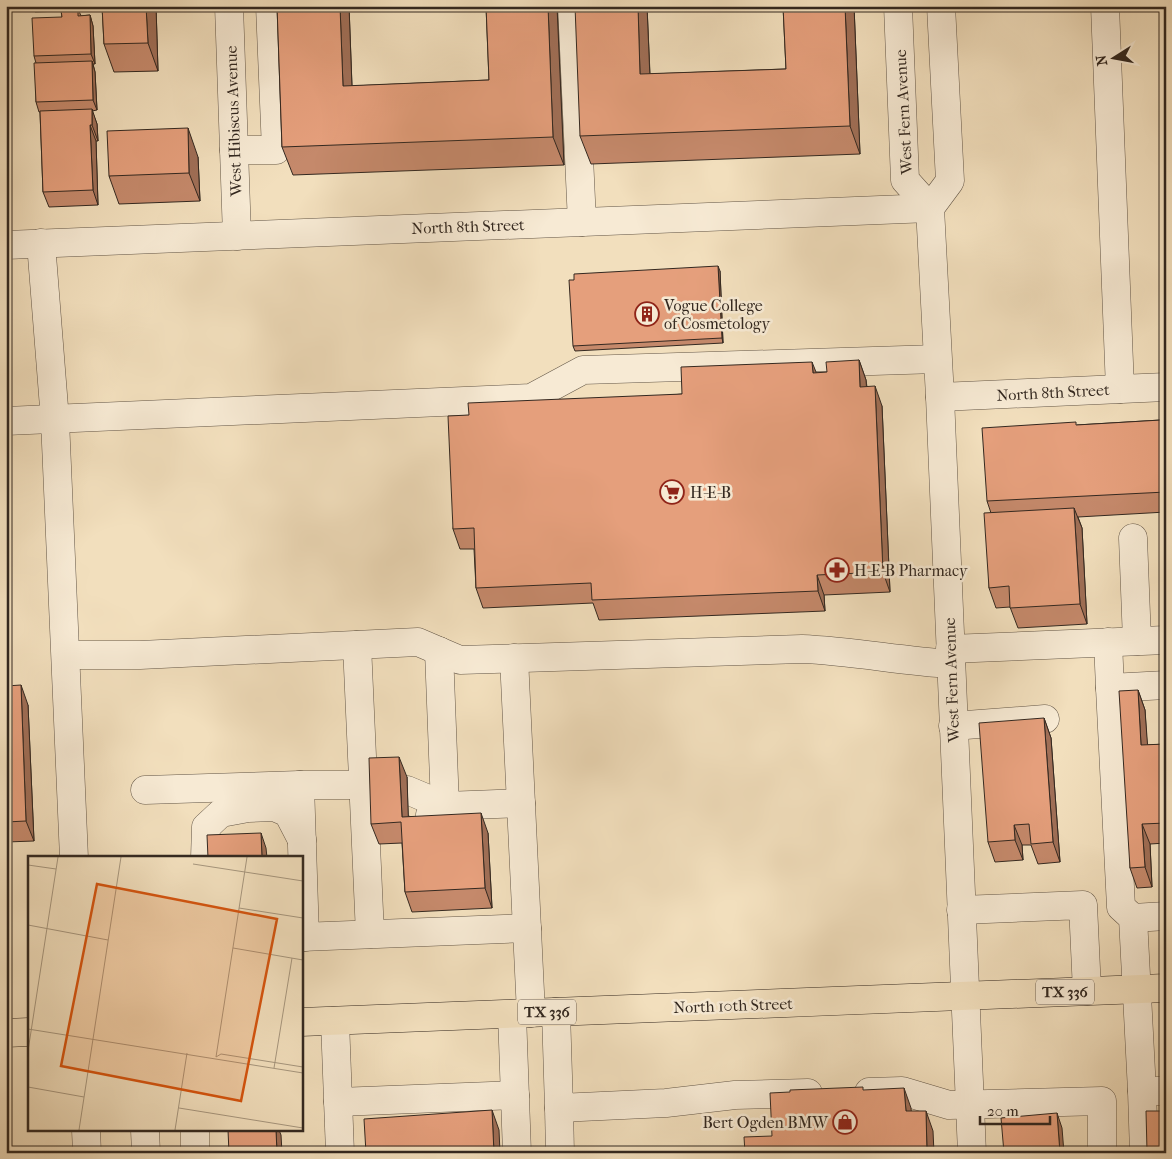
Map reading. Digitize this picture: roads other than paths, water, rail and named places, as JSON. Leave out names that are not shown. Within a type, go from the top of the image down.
[{"type":"main road","name":"North 10th Street","points":[[302,1022],[1166,988]]},
{"type":"main road","points":[[6,1033],[28,1032]]},
{"type":"street","name":"West Hibiscus Avenue","points":[[229,6],[237,236]]},
{"type":"street","points":[[234,150],[276,150],[270,6]]},
{"type":"street","points":[[572,6],[582,222]]},
{"type":"street","name":"West Fern Avenue","points":[[898,6],[905,180],[930,208],[940,398],[972,1153]]},
{"type":"street","points":[[930,208],[950,181],[941,6]]},
{"type":"street","points":[[1105,6],[1120,389]]},
{"type":"street","name":"North 8th Street","points":[[6,245],[930,208]]},
{"type":"street","points":[[41,243],[55,420],[74,856]]},
{"type":"street","points":[[6,422],[531,398],[583,370],[937,359]]},
{"type":"street","name":"North 8th Street","points":[[940,398],[1166,386]]},
{"type":"street","points":[[1133,538],[1137,641]]},
{"type":"street","points":[[66,656],[140,655],[418,642],[460,660],[802,649],[828,649],[887,658],[951,656],[1108,642],[1166,640]]},
{"type":"street","points":[[1108,642],[1121,906],[1133,918],[1136,990],[1154,1091],[1144,1153]]},
{"type":"street","points":[[358,646],[372,805],[370,934]]},
{"type":"street","points":[[439,651],[445,806]]},
{"type":"street","points":[[514,658],[533,1013],[559,1108],[560,1153]]},
{"type":"street","points":[[1110,688],[1166,685]]},
{"type":"street","points":[[953,726],[1045,719]]},
{"type":"street","points":[[145,790],[300,785],[372,805]]},
{"type":"street","points":[[300,785],[303,937],[527,928]]},
{"type":"street","points":[[408,809],[521,802]]},
{"type":"street","points":[[205,856],[206,827],[221,813],[248,808],[274,807],[288,813],[302,840]]},
{"type":"street","points":[[961,910],[1083,905],[1087,991]]},
{"type":"street","points":[[1133,918],[1166,916]]},
{"type":"street","points":[[517,1153],[515,1095],[533,1013]]},
{"type":"street","points":[[335,1020],[340,1153]]},
{"type":"street","points":[[559,1108],[666,1103],[736,1095],[902,1091],[920,1109],[949,1105],[1102,1101],[1102,1153]]},
{"type":"street","points":[[338,1102],[515,1095]]},
{"type":"street","points":[[86,1132],[88,1153]]},
{"type":"street","points":[[145,1132],[146,1153]]},
{"type":"street","points":[[195,1132],[195,1153]]},
{"type":"place","name":"Vogue College of Cosmetology","points":[[647,314]]},
{"type":"place","name":"H-E-B","points":[[672,492]]},
{"type":"place","name":"H-E-B Pharmacy","points":[[837,570]]},
{"type":"place","name":"Bert Ogden BMW","points":[[845,1122]]}]
